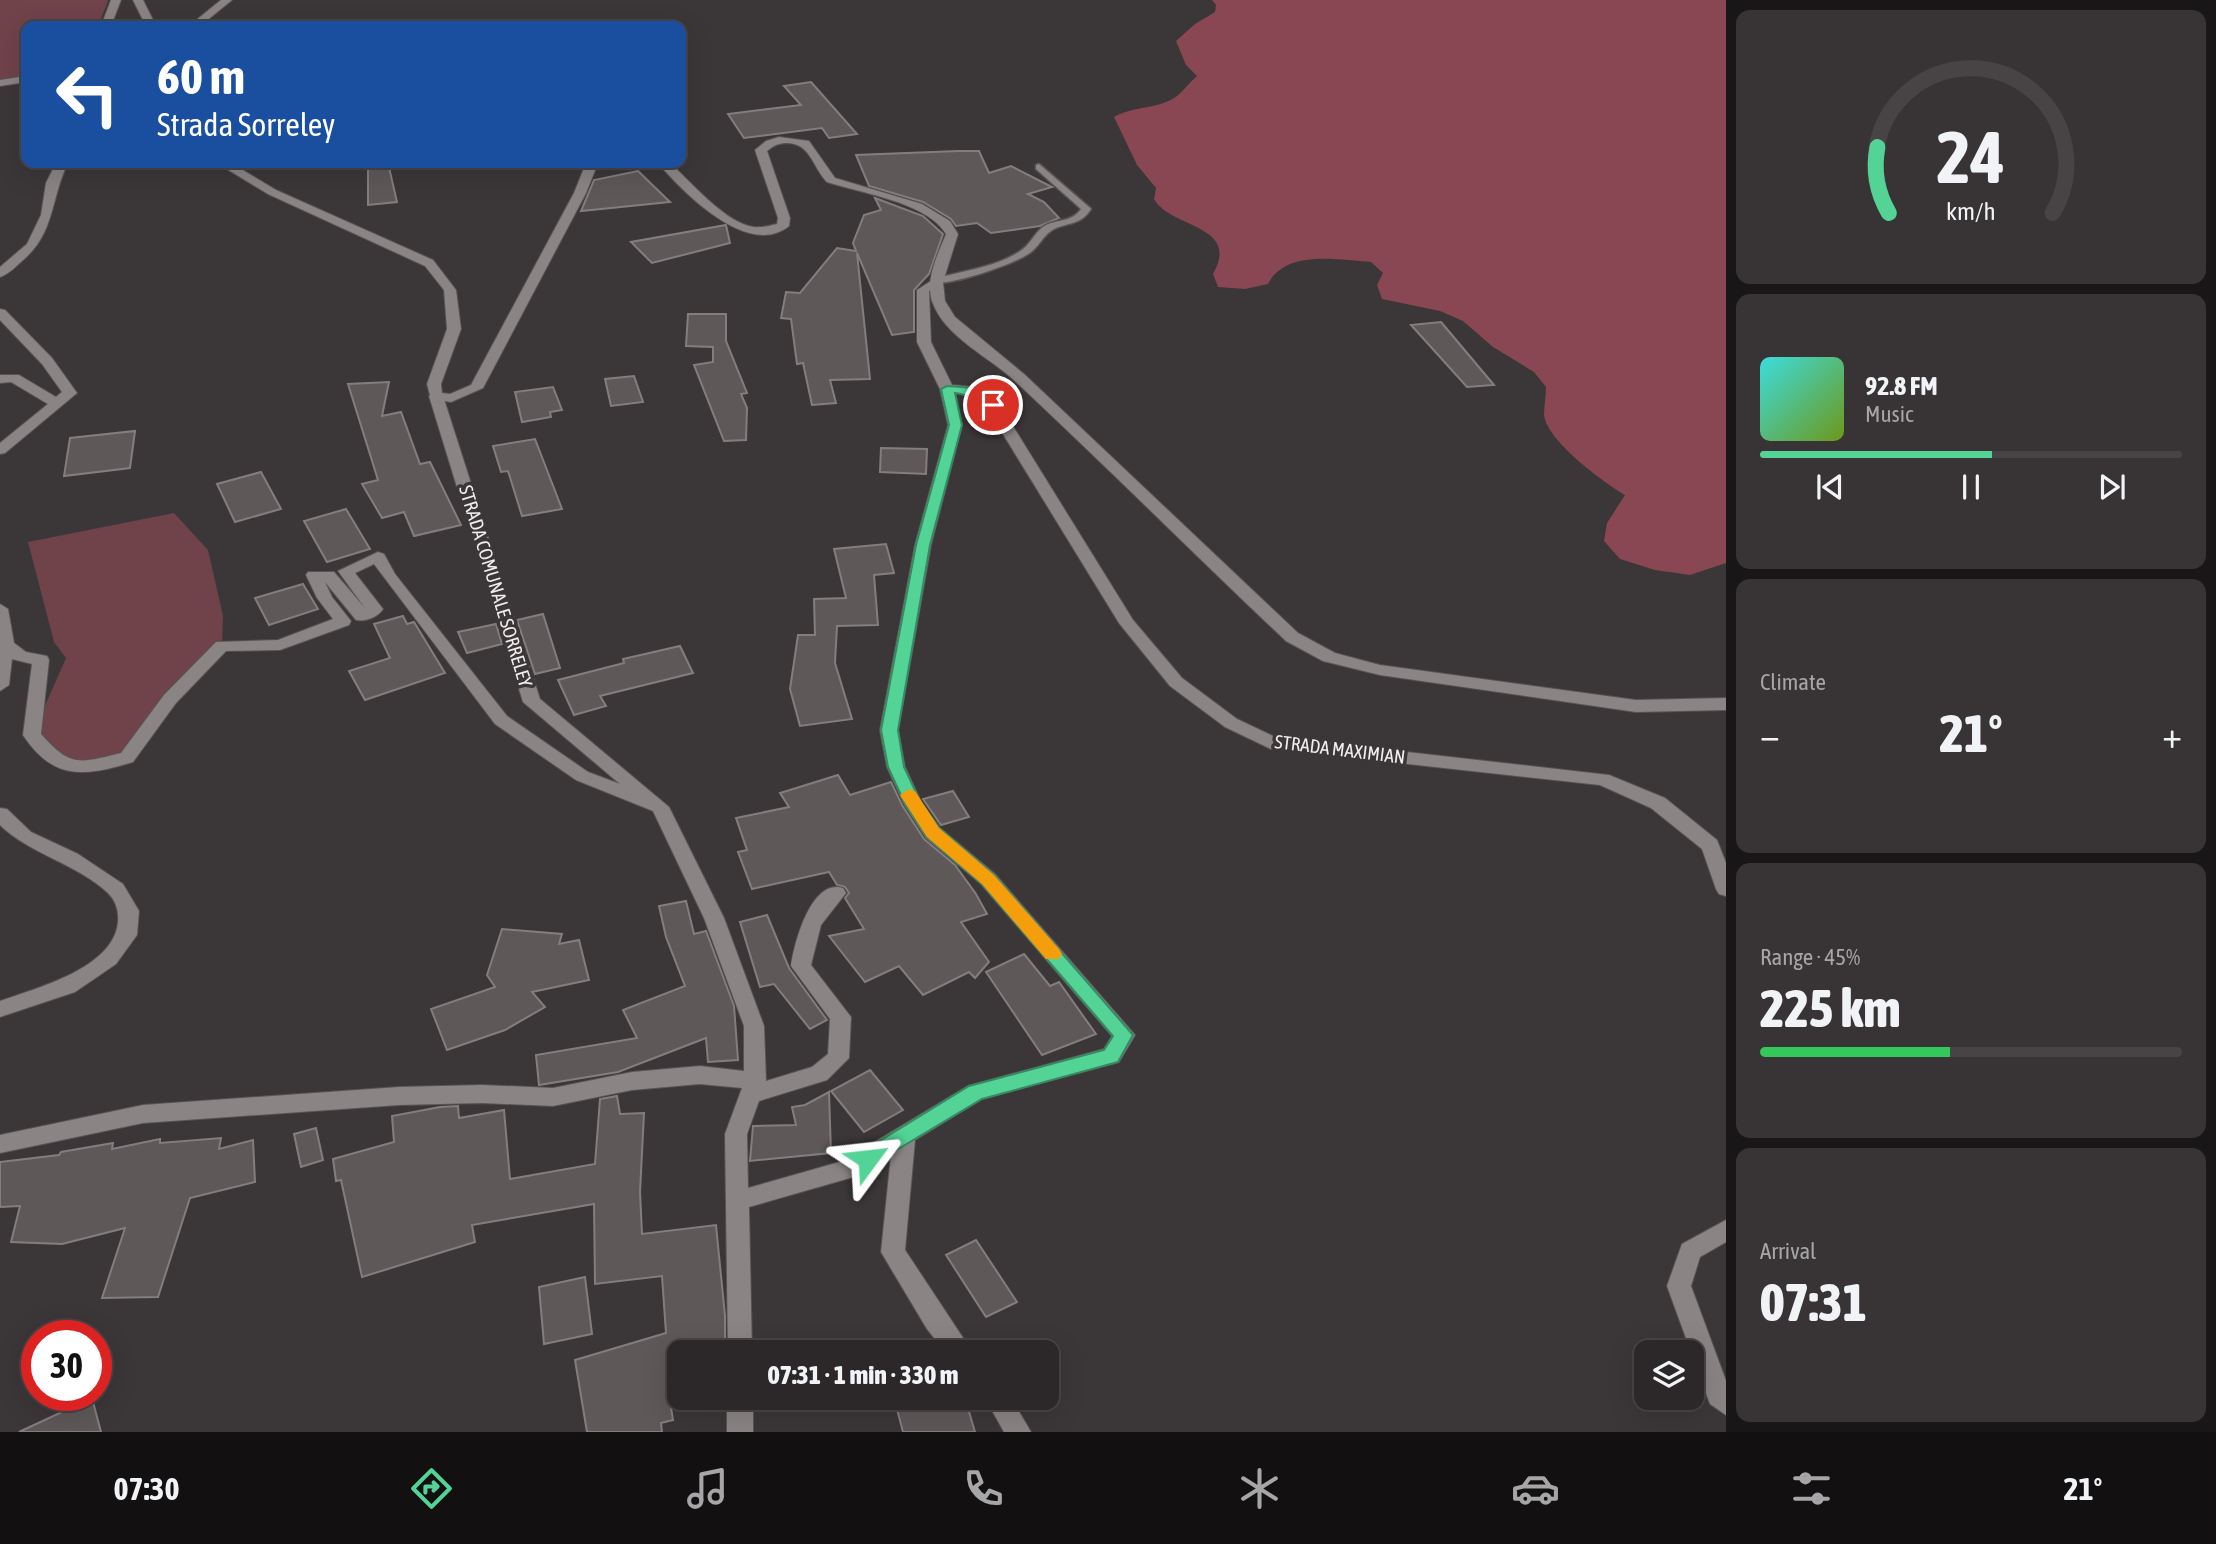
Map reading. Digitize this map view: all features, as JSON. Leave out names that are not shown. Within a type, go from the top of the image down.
[{"type":"street","points":[[108,21],[116,0]]},
{"type":"street","points":[[138,0],[148,21]]},
{"type":"street","points":[[200,21],[226,0]]},
{"type":"street","points":[[0,83],[21,80]]},
{"type":"street","points":[[670,168],[724,216],[743,229],[764,232],[783,226],[784,218],[761,150],[779,140],[807,142],[812,146],[822,172],[831,180],[916,207],[945,222],[952,234],[937,281],[937,296],[943,310],[956,325],[1017,375],[1292,637],[1329,657],[1380,670],[1636,705],[1726,704]]},
{"type":"street","points":[[0,273],[32,247],[47,215],[52,183],[60,168]]},
{"type":"street","points":[[230,168],[272,192],[429,263],[450,290],[454,329],[434,384],[436,396],[451,398],[476,388],[580,193],[590,168]]},
{"type":"street","points":[[739,1200],[849,1169],[976,1092],[1111,1056],[1124,1035],[988,879],[933,833],[913,804],[896,767],[890,730],[923,545],[955,425],[947,389],[924,342],[923,290],[937,281]]},
{"type":"street","points":[[0,313],[47,361],[70,393],[0,450]]},
{"type":"street","points":[[0,379],[15,378],[58,404]]},
{"type":"street","name":"STRADA MAXIMIAN","points":[[947,389],[970,390],[993,405],[1127,623],[1176,682],[1231,723],[1271,743],[1603,779],[1658,803],[1710,845],[1726,889]]},
{"type":"street","name":"STRADA COMUNALE SORRELEY","points":[[436,396],[532,702],[660,807],[713,918],[754,1026],[753,1088],[736,1134],[740,1340]]},
{"type":"street","points":[[6,645],[21,657],[41,660],[32,735],[51,759],[75,769],[127,758],[170,699],[222,646],[280,645],[343,621],[325,598],[314,575],[328,575],[362,616],[375,608],[346,571],[378,556],[388,575],[501,720],[582,776],[660,807]]},
{"type":"street","points":[[0,609],[6,645],[0,685]]},
{"type":"street","points":[[0,814],[24,837],[71,859],[116,888],[129,911],[127,935],[109,959],[68,986],[0,1009]]},
{"type":"street","points":[[0,1144],[143,1114],[399,1096],[482,1094],[553,1097],[632,1081],[700,1074],[753,1088],[818,1074],[838,1058],[841,1017],[801,966],[806,934],[817,911],[836,893]]},
{"type":"street","points":[[904,1138],[892,1252],[951,1340]]},
{"type":"street","points":[[1726,1230],[1690,1251],[1679,1286],[1719,1396],[1726,1403]]},
{"type":"street","points":[[740,1410],[740,1432]]},
{"type":"street","points":[[1004,1410],[1018,1432]]},
{"type":"lane","points":[[937,281],[1016,257],[1037,242],[1046,229],[1074,221],[1083,214],[1084,206],[1039,167]]},
{"type":"shaded area","points":[[0,0],[108,1],[100,21],[21,21],[21,77],[0,80]]},
{"type":"shaded area","points":[[1212,0],[1726,0],[1726,563],[1690,575],[1655,570],[1620,559],[1604,541],[1607,523],[1625,495],[1590,471],[1555,437],[1544,415],[1546,387],[1534,372],[1493,347],[1463,321],[1440,311],[1382,299],[1377,285],[1383,273],[1371,262],[1329,259],[1300,261],[1276,273],[1268,284],[1245,289],[1218,287],[1213,274],[1219,258],[1218,245],[1211,236],[1163,209],[1154,199],[1156,188],[1137,165],[1114,117],[1170,100],[1197,76],[1186,65],[1176,41],[1195,24],[1215,12],[1216,5]]},
{"type":"shaded area","points":[[174,513],[208,550],[223,616],[222,646],[127,758],[75,769],[32,735],[66,658],[54,642],[28,542]]},
{"type":"building","points":[[811,82],[857,134],[829,138],[822,128],[744,138],[728,114],[801,105],[784,86]]},
{"type":"building","points":[[979,151],[989,173],[1011,166],[1052,187],[1028,194],[1044,202],[1059,218],[1040,226],[991,233],[977,223],[956,226],[951,219],[923,202],[869,186],[856,155]]},
{"type":"building","points":[[368,168],[389,168],[397,202],[368,205]]},
{"type":"building","points":[[638,171],[670,202],[581,211],[594,180]]},
{"type":"building","points":[[875,198],[923,216],[943,234],[929,274],[914,290],[914,332],[892,335],[857,253],[870,379],[830,380],[836,403],[812,405],[803,363],[797,364],[791,319],[781,318],[786,292],[800,293],[837,248],[856,251],[853,243],[864,215],[881,210]]},
{"type":"building","points":[[726,225],[730,243],[652,263],[631,242]]},
{"type":"building","points":[[688,314],[726,314],[726,341],[747,393],[741,394],[747,408],[746,440],[724,441],[694,365],[713,362],[713,347],[686,346]]},
{"type":"building","points":[[1441,322],[1494,385],[1467,387],[1411,325]]},
{"type":"building","points":[[634,376],[643,402],[611,406],[605,379]]},
{"type":"building","points":[[389,382],[382,416],[401,412],[420,464],[430,462],[461,525],[414,536],[404,512],[382,518],[362,484],[378,480],[348,384]]},
{"type":"building","points":[[553,387],[562,410],[550,412],[551,417],[522,422],[515,392]]},
{"type":"building","points":[[135,431],[130,468],[64,476],[70,438]]},
{"type":"building","points":[[535,439],[562,509],[522,516],[508,471],[501,472],[493,446]]},
{"type":"building","points":[[881,448],[927,449],[926,474],[880,472]]},
{"type":"building","points":[[261,472],[281,509],[235,522],[217,484]]},
{"type":"building","points":[[346,509],[370,549],[327,562],[304,521]]},
{"type":"building","points":[[886,544],[894,573],[874,575],[878,625],[837,626],[835,663],[852,719],[800,726],[790,689],[798,635],[815,635],[814,599],[846,598],[834,549]]},
{"type":"building","points":[[303,584],[318,609],[269,625],[255,598]]},
{"type":"building","points":[[543,614],[560,668],[535,674],[517,620]]},
{"type":"building","points":[[403,616],[407,624],[414,622],[445,673],[365,700],[349,671],[390,658],[374,624]]},
{"type":"building","points":[[496,624],[502,644],[467,653],[458,632]]},
{"type":"building","points":[[680,646],[693,673],[600,696],[606,706],[574,715],[558,680],[624,663],[623,659]]},
{"type":"building","points":[[838,775],[850,795],[891,782],[924,839],[955,865],[976,894],[987,914],[961,922],[989,962],[975,978],[969,972],[923,995],[899,966],[865,982],[829,936],[864,929],[845,898],[849,893],[845,887],[837,885],[829,872],[752,889],[738,852],[747,850],[736,818],[789,807],[780,793]]},
{"type":"building","points":[[953,791],[969,817],[941,825],[923,799]]},
{"type":"building","points":[[686,901],[694,934],[706,931],[734,1006],[738,1060],[708,1062],[706,1038],[618,1072],[539,1085],[536,1055],[637,1038],[623,1010],[685,986],[666,937],[659,906]]},
{"type":"building","points":[[767,915],[789,968],[827,1020],[810,1029],[774,984],[760,987],[740,922]]},
{"type":"building","points":[[502,929],[562,934],[559,944],[579,940],[589,980],[532,992],[545,1007],[505,1030],[447,1050],[431,1009],[495,987],[487,975]]},
{"type":"building","points":[[1024,954],[1050,986],[1059,982],[1096,1034],[1042,1055],[986,972]]},
{"type":"building","points":[[870,1070],[903,1110],[864,1132],[831,1091]]},
{"type":"building","points":[[829,1092],[831,1153],[750,1161],[753,1126],[796,1125],[792,1107],[805,1105]]},
{"type":"building","points":[[617,1096],[620,1114],[644,1113],[640,1192],[642,1234],[716,1225],[725,1340],[667,1340],[667,1410],[671,1410],[673,1420],[661,1423],[662,1432],[587,1432],[575,1360],[666,1333],[662,1276],[595,1284],[594,1204],[472,1225],[475,1242],[362,1277],[341,1180],[336,1181],[333,1159],[394,1142],[392,1116],[440,1107],[458,1106],[459,1118],[504,1110],[510,1179],[595,1164],[600,1099]]},
{"type":"building","points":[[316,1128],[323,1160],[301,1167],[294,1134]]},
{"type":"building","points":[[221,1138],[219,1149],[253,1140],[255,1182],[190,1198],[158,1297],[102,1298],[125,1228],[62,1244],[11,1242],[20,1206],[0,1207],[0,1162],[59,1155],[61,1152],[113,1143],[112,1149],[160,1139],[160,1143]]},
{"type":"building","points":[[976,1240],[1017,1302],[986,1317],[946,1255]]},
{"type":"building","points":[[585,1277],[592,1334],[544,1344],[539,1287]]},
{"type":"building","points":[[897,1410],[969,1410],[975,1432],[903,1432]]},
{"type":"building","points":[[64,1411],[95,1411],[101,1432],[19,1432]]},
{"type":"slow traffic","points":[[909,795],[933,833],[988,879],[1052,954]]},
{"type":"route","points":[[868,1159],[976,1092],[1111,1056],[1124,1035],[988,879],[933,833],[913,804],[896,767],[890,730],[923,545],[955,425],[947,389],[970,390],[993,405]]}]
